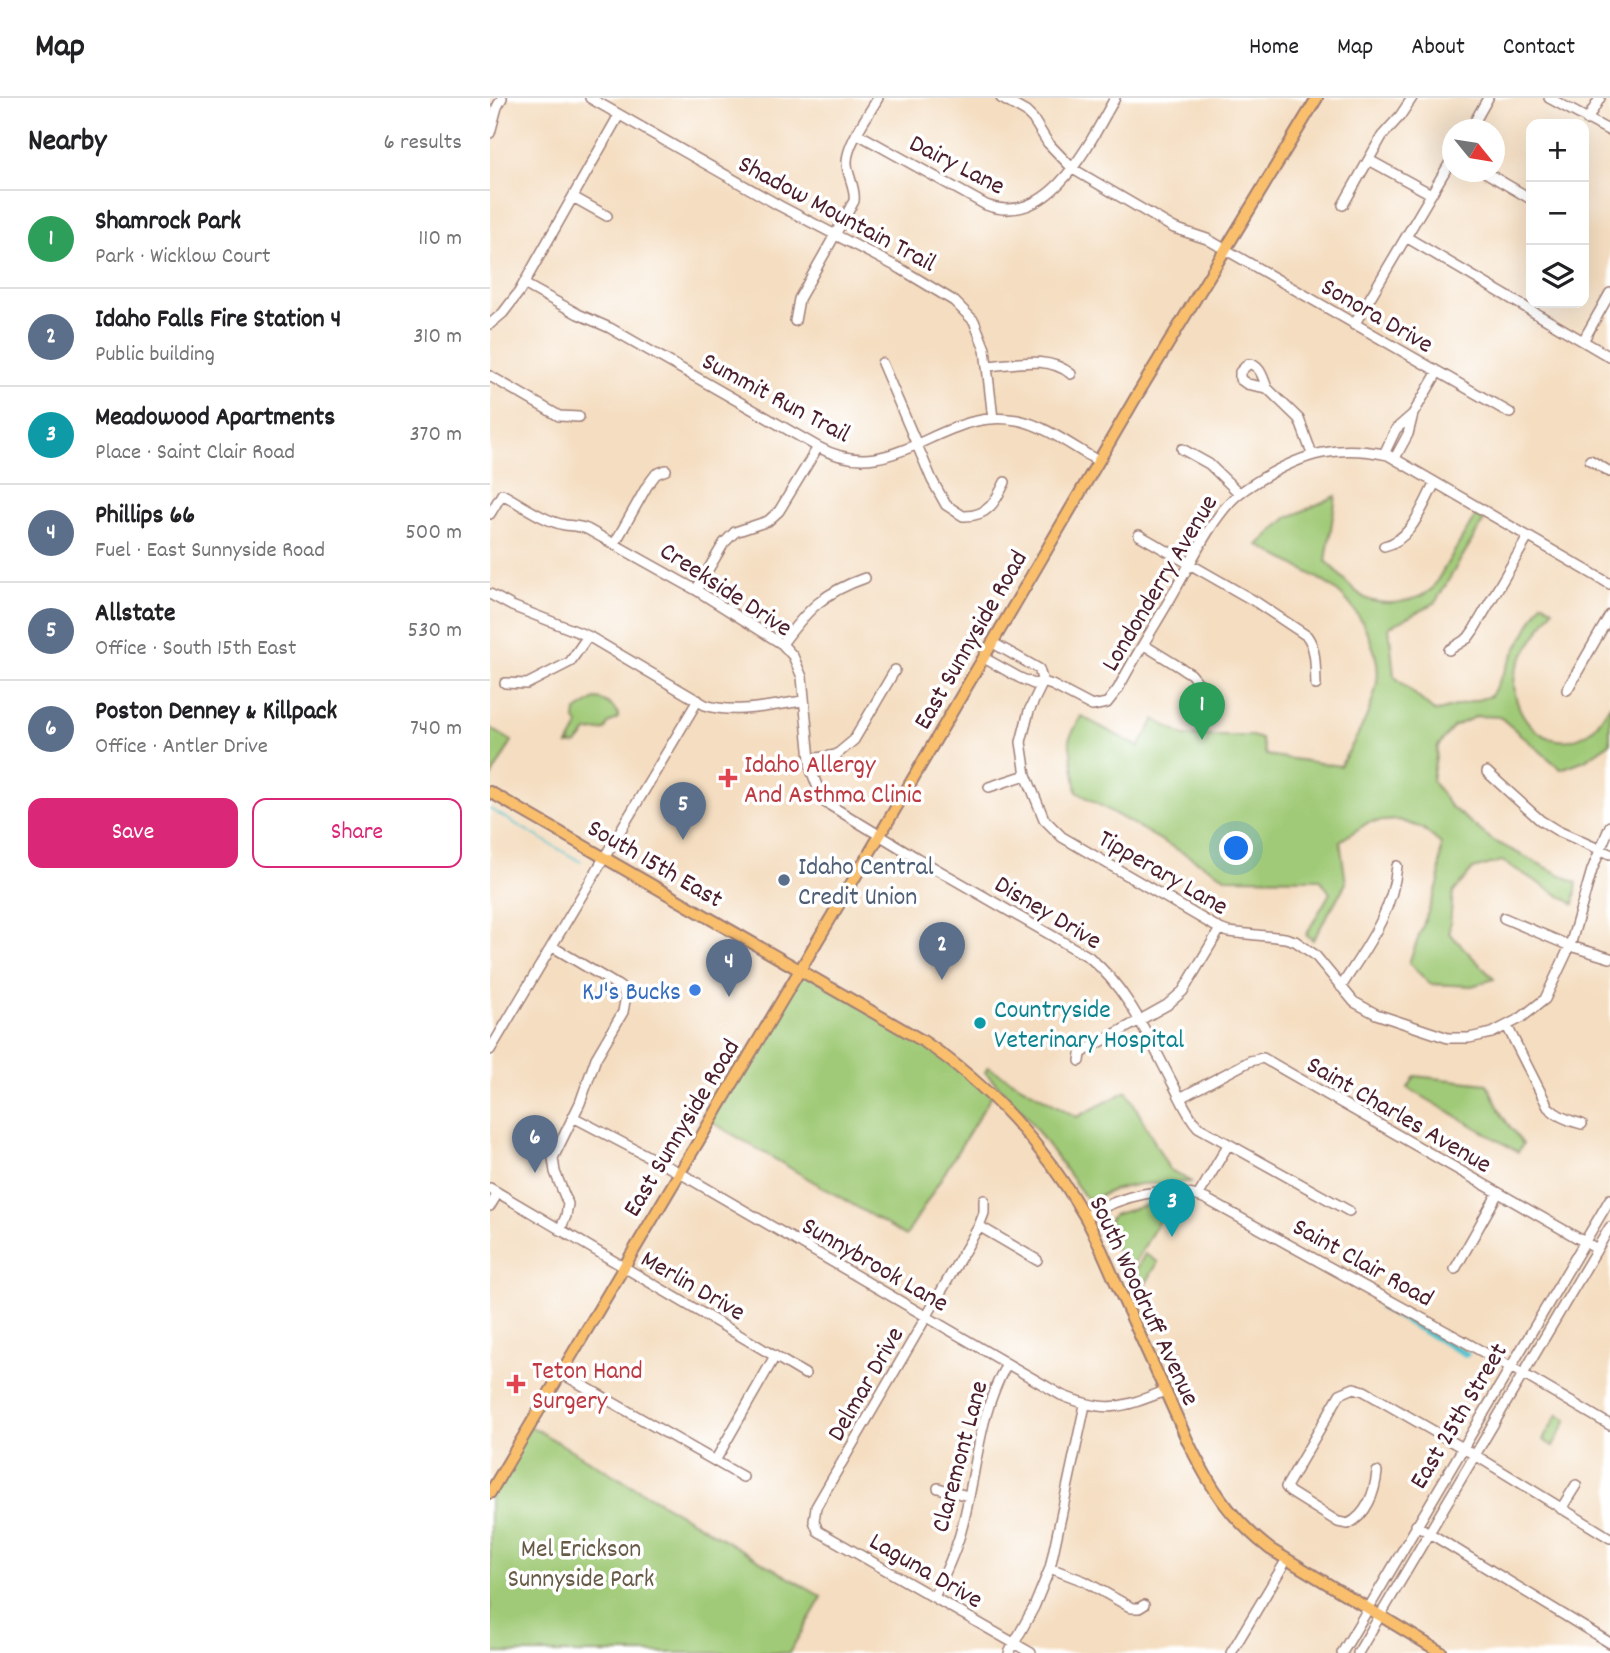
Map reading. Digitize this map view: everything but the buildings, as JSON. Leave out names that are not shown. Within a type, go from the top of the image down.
[{"type":"main road","name":"East Sunnyside Road","points":[[490,1493],[1098,461],[1317,98]]},
{"type":"main road","name":"South 15th East","points":[[490,792],[800,970]]},
{"type":"main road","name":"South Woodruff Avenue","points":[[800,970],[944,1055],[992,1095],[1035,1143],[1085,1216],[1205,1477],[1244,1529],[1284,1563],[1442,1653]]},
{"type":"street","points":[[490,133],[502,98]]},
{"type":"street","name":"Shadow Mountain Trail","points":[[590,98],[939,291],[968,314],[978,330],[989,366],[993,419]]},
{"type":"street","points":[[795,321],[799,299],[854,201],[854,189],[847,163],[848,151],[878,98]]},
{"type":"street","name":"Sonora Drive","points":[[1001,98],[1026,112],[1048,143],[1073,169],[1174,228],[1207,239],[1510,413]]},
{"type":"street","name":"Dairy Lane","points":[[858,134],[998,210],[1018,209],[1032,204],[1073,169],[1115,98]]},
{"type":"street","points":[[1343,205],[1390,126],[1412,98]]},
{"type":"street","points":[[1476,119],[1488,98]]},
{"type":"street","points":[[1549,98],[1585,119]]},
{"type":"street","points":[[1588,119],[1600,98]]},
{"type":"street","points":[[490,324],[513,302],[619,115]]},
{"type":"street","points":[[1589,121],[1610,131]]},
{"type":"street","points":[[1369,160],[1431,194]]},
{"type":"street","points":[[1354,325],[1442,176]]},
{"type":"street","points":[[1503,182],[1526,195]]},
{"type":"street","points":[[573,197],[607,216]]},
{"type":"street","points":[[1406,237],[1610,357]]},
{"type":"street","name":"Summit Run Trail","points":[[524,284],[578,314],[610,328],[818,447],[845,459],[859,460],[898,454],[916,443],[962,424],[993,419],[1026,422],[1098,461]]},
{"type":"street","points":[[1583,341],[1610,293]]},
{"type":"street","points":[[989,366],[1042,362],[1061,366],[1071,374]]},
{"type":"street","points":[[882,363],[916,443],[946,505],[953,512],[969,516],[990,508],[1005,482]]},
{"type":"street","points":[[1395,458],[1408,434],[1413,414],[1437,373]]},
{"type":"street","points":[[490,376],[559,415],[579,417]]},
{"type":"street","points":[[1267,388],[1299,419],[1312,454]]},
{"type":"street","points":[[1384,454],[1396,429],[1413,414]]},
{"type":"street","points":[[696,590],[723,543],[735,532],[768,521],[779,511],[818,447]]},
{"type":"street","points":[[1182,449],[1209,464],[1239,493]]},
{"type":"street","name":"Londonderry Avenue","points":[[984,658],[1034,684],[1043,682],[1092,706],[1098,706],[1112,697],[1218,517],[1239,493],[1271,473],[1312,454],[1347,449],[1395,458],[1610,584]]},
{"type":"street","points":[[1590,460],[1610,472]]},
{"type":"street","points":[[615,543],[647,486],[656,474],[666,470]]},
{"type":"street","points":[[1384,546],[1395,544],[1404,538],[1435,483]]},
{"type":"street","name":"Creekside Drive","points":[[490,514],[502,494],[547,518],[565,525],[576,525],[615,543],[782,644],[793,656],[802,677],[811,770],[823,800],[880,835]]},
{"type":"street","points":[[1139,535],[1256,602],[1307,636],[1314,653],[1316,685]]},
{"type":"street","points":[[1448,650],[1468,638],[1473,631],[1528,537]]},
{"type":"street","points":[[782,644],[823,597],[865,578]]},
{"type":"street","points":[[490,594],[521,610],[587,636],[698,701],[717,709],[803,701]]},
{"type":"street","points":[[1567,690],[1610,615]]},
{"type":"street","points":[[505,683],[527,684],[569,662],[587,636]]},
{"type":"street","name":"Londonderry Avenue","points":[[993,643],[1039,669],[1043,682]]},
{"type":"street","points":[[1144,645],[1191,674],[1199,685]]},
{"type":"street","points":[[811,759],[835,754],[854,740],[895,670]]},
{"type":"street","name":"Tipperary Lane","points":[[1043,682],[1023,726],[1021,742],[1026,775],[1040,811],[1062,837],[1220,929],[1295,941],[1315,955],[1340,987],[1362,1008],[1448,1038],[1469,1038],[1492,1033],[1521,1018],[1545,999],[1570,946],[1592,870],[1605,852],[1610,826]]},
{"type":"street","points":[[490,1050],[698,701]]},
{"type":"street","points":[[1487,772],[1540,820],[1605,852]]},
{"type":"street","points":[[989,787],[1026,775]]},
{"type":"street","name":"Disney Drive","points":[[880,835],[1089,957],[1119,986],[1198,1127],[1349,1211]]},
{"type":"street","points":[[1340,987],[1386,912],[1394,891],[1397,866]]},
{"type":"street","points":[[1504,918],[1570,946],[1610,958]]},
{"type":"street","points":[[1080,1061],[1081,1054],[1086,1050],[1167,1005],[1183,991],[1220,929]]},
{"type":"street","points":[[553,947],[623,989],[625,1001],[623,1012],[596,1058],[573,1117],[553,1158],[555,1172],[568,1204],[560,1230]]},
{"type":"street","points":[[1507,1026],[1548,1107],[1569,1122],[1583,1124]]},
{"type":"street","name":"Saint Charles Avenue","points":[[1180,1098],[1250,1061],[1263,1058],[1597,1249]]},
{"type":"street","name":"Sunnybrook Lane","points":[[573,1117],[680,1173],[1061,1395],[1085,1405],[1116,1407],[1132,1404],[1165,1391]]},
{"type":"street","points":[[1198,1196],[1228,1145]]},
{"type":"street","points":[[490,1206],[494,1190]]},
{"type":"street","name":"Merlin Drive","points":[[494,1190],[805,1374]]},
{"type":"street","name":"Saint Clair Road","points":[[1085,1216],[1107,1204],[1140,1194],[1166,1192],[1198,1196],[1524,1374],[1610,1426]]},
{"type":"street","points":[[1455,1269],[1498,1193]]},
{"type":"street","name":"East 25th Street","points":[[1342,1653],[1610,1199]]},
{"type":"street","name":"Delmar Drive","points":[[814,1513],[979,1226],[984,1213],[984,1200]]},
{"type":"street","points":[[979,1226],[1037,1260]]},
{"type":"street","name":"East 25th Street","points":[[1358,1653],[1610,1227]]},
{"type":"street","points":[[715,1461],[775,1356]]},
{"type":"street","name":"Claremont Lane","points":[[934,1597],[962,1530],[992,1395],[1007,1364]]},
{"type":"street","points":[[561,1373],[743,1477]]},
{"type":"street","points":[[1377,1472],[1375,1485],[1362,1514],[1348,1524],[1339,1522],[1286,1487],[1329,1410],[1340,1394],[1354,1388],[1364,1391],[1475,1455],[1610,1538]]},
{"type":"street","points":[[1009,1653],[1034,1607],[1050,1568],[1085,1405]]},
{"type":"street","points":[[1561,1509],[1576,1485]]},
{"type":"street","points":[[938,1488],[968,1496]]},
{"type":"street","name":"Laguna Drive","points":[[814,1513],[818,1531],[1031,1653]]},
{"type":"street","points":[[1416,1525],[1610,1643]]},
{"type":"street","points":[[1231,1653],[1284,1563]]},
{"type":"street","points":[[1050,1568],[1084,1581],[1132,1608],[1144,1605]]},
{"type":"green space","points":[[1336,496],[1326,561],[1357,593],[1383,603],[1401,602],[1432,589],[1476,515],[1484,520],[1435,603],[1389,627],[1394,676],[1435,712],[1491,696],[1542,602],[1553,609],[1516,670],[1514,685],[1523,714],[1543,735],[1556,740],[1571,740],[1593,729],[1610,705],[1610,743],[1585,760],[1561,769],[1500,717],[1477,716],[1453,727],[1438,746],[1432,780],[1450,806],[1492,840],[1577,883],[1574,904],[1502,861],[1473,869],[1453,893],[1449,933],[1494,979],[1472,986],[1430,984],[1409,963],[1439,882],[1441,844],[1422,828],[1399,820],[1369,822],[1340,841],[1346,883],[1313,940],[1306,935],[1330,893],[1320,879],[1227,878],[1077,792],[1069,739],[1081,716],[1139,747],[1155,719],[1184,736],[1252,736],[1261,739],[1266,755],[1340,766],[1362,726],[1375,693],[1378,670],[1372,644],[1351,606],[1333,588],[1258,545],[1287,518]]},
{"type":"green space","points":[[595,699],[611,705],[618,713],[618,718],[608,724],[605,730],[587,732],[577,744],[568,745],[579,725],[575,720],[576,711]]},
{"type":"green space","points":[[490,728],[512,741],[490,779]]},
{"type":"green space","points":[[800,970],[938,1051],[992,1095],[906,1236],[710,1121]]},
{"type":"green space","points":[[988,1067],[1077,1117],[1127,1091],[1169,1169],[1191,1182],[1139,1184],[1113,1190],[1090,1200],[1086,1198],[1025,1114],[985,1072]]},
{"type":"green space","points":[[1415,1076],[1487,1084],[1503,1117],[1523,1144],[1518,1152],[1408,1088]]},
{"type":"green space","points":[[1153,1203],[1169,1203],[1127,1277],[1106,1225],[1113,1215]]},
{"type":"green space","points":[[1145,1254],[1158,1262],[1145,1285],[1132,1278]]},
{"type":"green space","points":[[1558,1414],[1567,1420],[1553,1446],[1543,1440]]},
{"type":"green space","name":"Mel Erickson Sunnyside Park","points":[[530,1426],[822,1597],[789,1653],[490,1653],[490,1494]]},
{"type":"waterway","points":[[490,809],[581,862]]},
{"type":"waterway","points":[[1381,1307],[1466,1354]]},
{"type":"place","name":"Shamrock Park","points":[[1202,740]]},
{"type":"place","name":"Idaho Allergy And Asthma Clinic","points":[[728,778]]},
{"type":"place","name":"Allstate","points":[[683,840]]},
{"type":"place","name":"Idaho Central Credit Union","points":[[784,880]]},
{"type":"place","name":"Idaho Falls Fire Station 4","points":[[942,980]]},
{"type":"place","name":"KJ's Bucks","points":[[695,990]]},
{"type":"place","name":"Phillips 66","points":[[729,997]]},
{"type":"place","name":"Countryside Veterinary Hospital","points":[[980,1023]]},
{"type":"place","name":"Poston Denney & Killpack","points":[[535,1173]]},
{"type":"place","name":"Meadowood Apartments","points":[[1172,1237]]},
{"type":"place","name":"Teton Hand Surgery","points":[[516,1384]]}]
